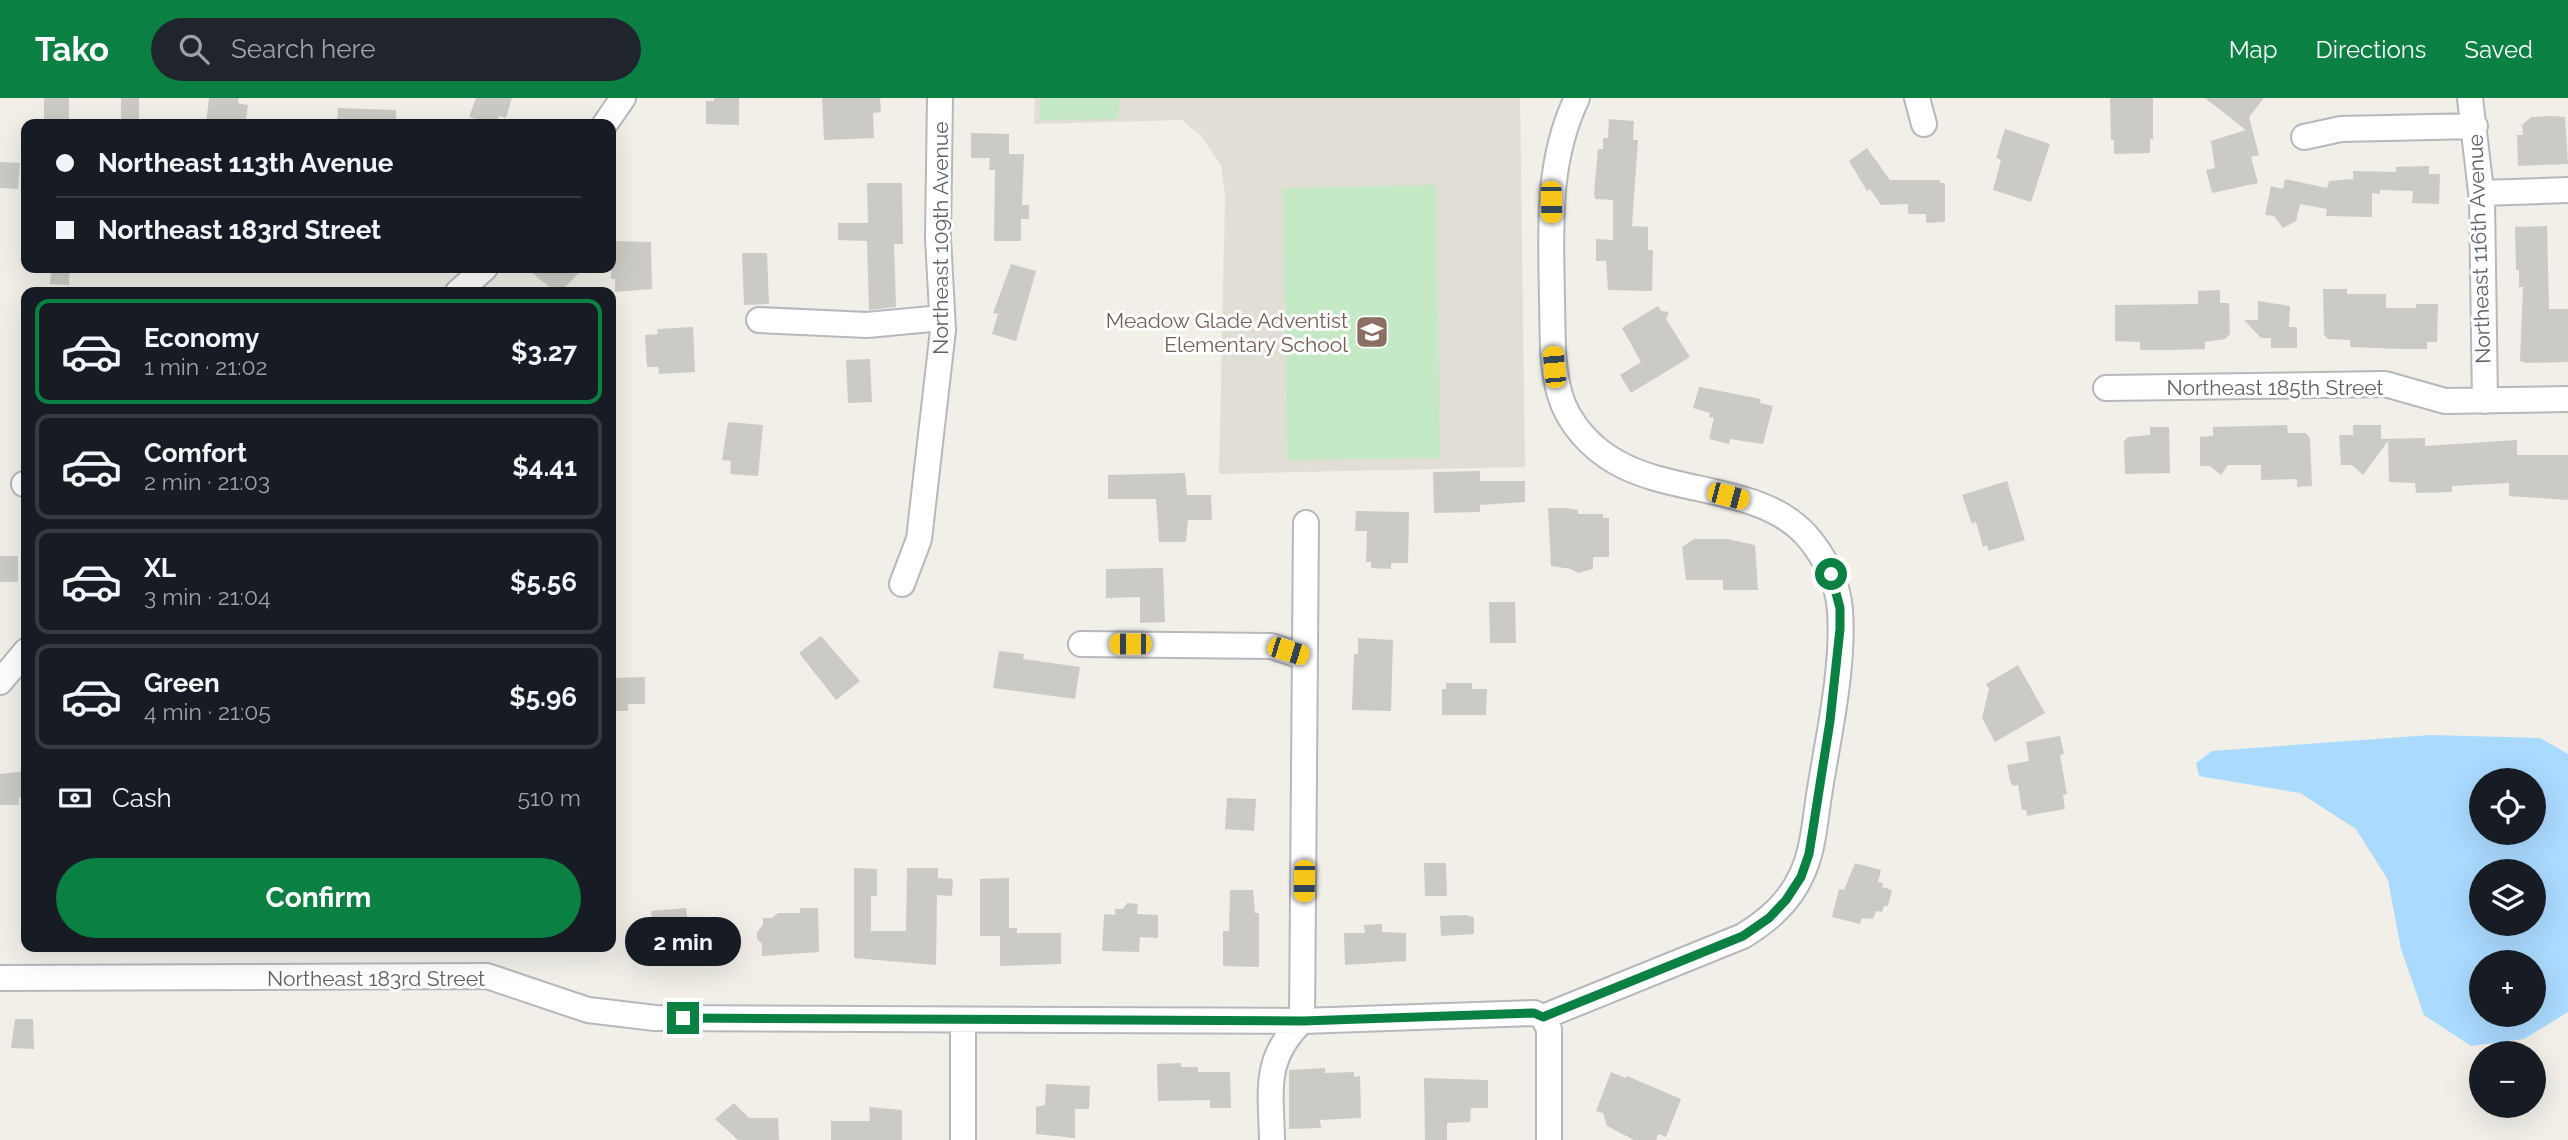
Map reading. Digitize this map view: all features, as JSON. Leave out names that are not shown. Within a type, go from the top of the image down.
[{"type":"street","points":[[608,119],[623,98]]},
{"type":"street","name":"Northeast 109th Avenue","points":[[902,584],[919,539],[929,428],[939,380],[942,318],[938,238],[940,98]]},
{"type":"street","points":[[1549,1140],[1549,1029],[1543,1017],[1743,936],[1769,918],[1786,900],[1801,877],[1809,854],[1830,721],[1840,629],[1840,608],[1828,567],[1804,533],[1746,500],[1649,478],[1617,463],[1591,445],[1565,408],[1553,352],[1551,202],[1558,150],[1577,98]]},
{"type":"street","points":[[1917,98],[1924,124]]},
{"type":"street","name":"Northeast 116th Avenue","points":[[2470,98],[2481,193],[2485,401]]},
{"type":"street","points":[[2304,137],[2341,129],[2475,126]]},
{"type":"street","points":[[2481,193],[2568,190]]},
{"type":"street","points":[[464,287],[479,273]]},
{"type":"street","points":[[760,320],[867,325],[942,318]]},
{"type":"street","name":"Northeast 185th Street","points":[[2106,388],[2385,384],[2445,401],[2568,399]]},
{"type":"street","points":[[1272,1140],[1271,1068],[1287,1035],[1303,1021],[1306,523]]},
{"type":"street","points":[[1081,644],[1271,646],[1305,657]]},
{"type":"street","points":[[0,682],[21,658]]},
{"type":"street","name":"Northeast 183rd Street","points":[[0,978],[487,976],[588,1010],[652,1018],[1303,1021],[1534,1013],[1543,1017]]},
{"type":"street","points":[[962,1020],[963,1140]]},
{"type":"shaded area","name":"Meadow Glade Adventist Elementary School","points":[[1035,98],[1520,98],[1525,467],[1219,474],[1225,197],[1221,165],[1201,136],[1182,120],[1034,124]]},
{"type":"green space","points":[[1041,98],[1118,98],[1120,103],[1117,119],[1039,120]]},
{"type":"green space","points":[[1436,185],[1440,458],[1287,460],[1283,188]]},
{"type":"water","points":[[2431,735],[2540,738],[2568,754],[2568,1012],[2546,1026],[2546,950],[2469,950],[2469,1027],[2544,1027],[2524,1039],[2469,1041],[2469,1045],[2424,1015],[2401,949],[2388,880],[2356,829],[2300,793],[2199,776],[2196,763],[2212,751]]},
{"type":"building","points":[[44,98],[69,98],[69,119],[44,119]]},
{"type":"building","points":[[121,98],[139,98],[139,119],[121,119]]},
{"type":"building","points":[[209,98],[239,98],[238,103],[248,105],[246,119],[207,119]]},
{"type":"building","points":[[476,98],[512,98],[506,118],[469,117]]},
{"type":"building","points":[[714,98],[739,98],[739,125],[706,124],[706,101],[714,101]]},
{"type":"building","points":[[822,98],[880,98],[881,112],[873,113],[874,138],[824,140]]},
{"type":"building","points":[[2110,98],[2153,98],[2153,139],[2150,139],[2150,153],[2114,154]]},
{"type":"building","points":[[2205,98],[2264,98],[2249,117],[2259,155],[2251,157],[2258,183],[2212,193],[2206,170],[2215,168],[2211,141],[2246,130]]},
{"type":"building","points":[[338,108],[396,110],[396,119],[337,119]]},
{"type":"building","points":[[2531,117],[2565,117],[2568,164],[2518,166],[2517,135],[2523,135],[2522,125]]},
{"type":"building","points":[[1609,119],[1634,121],[1633,140],[1638,140],[1632,226],[1648,227],[1648,250],[1653,250],[1652,291],[1608,290],[1606,261],[1596,261],[1596,239],[1613,240],[1613,200],[1595,199],[1594,193],[1598,149],[1603,149],[1603,138],[1608,138]]},
{"type":"building","points":[[2005,129],[2050,144],[2031,202],[1993,190],[2001,160],[1996,158]]},
{"type":"building","points":[[971,133],[1009,134],[1009,154],[1024,154],[1022,205],[1029,205],[1029,219],[1021,219],[1021,241],[994,241],[995,170],[989,170],[990,158],[971,158]]},
{"type":"building","points":[[1867,148],[1890,180],[1940,180],[1940,183],[1945,183],[1945,222],[1926,223],[1926,214],[1908,214],[1908,204],[1881,205],[1870,189],[1867,191],[1849,161]]},
{"type":"building","points":[[0,162],[20,163],[18,189],[0,188]]},
{"type":"building","points":[[2429,166],[2429,174],[2440,174],[2439,204],[2412,203],[2413,191],[2380,190],[2380,194],[2372,193],[2372,217],[2326,216],[2327,209],[2300,204],[2296,221],[2283,228],[2274,216],[2265,215],[2271,186],[2283,189],[2285,179],[2327,188],[2329,181],[2353,179],[2353,171],[2396,172],[2396,167]]},
{"type":"building","points":[[867,183],[902,183],[903,244],[894,244],[896,307],[869,310],[867,241],[838,240],[838,223],[868,223]]},
{"type":"building","points":[[2547,226],[2549,309],[2568,309],[2568,362],[2526,363],[2520,361],[2523,287],[2519,287],[2519,270],[2516,270],[2515,227]]},
{"type":"building","points":[[616,241],[651,242],[652,289],[616,292],[615,279],[611,279],[611,273],[616,273]]},
{"type":"building","points":[[742,253],[767,253],[769,304],[744,305]]},
{"type":"building","points":[[1011,264],[1036,271],[1016,341],[992,334],[998,314],[993,313]]},
{"type":"building","points":[[51,273],[70,273],[69,285],[50,284]]},
{"type":"building","points":[[532,273],[578,273],[566,287],[549,287]]},
{"type":"building","points":[[2323,289],[2347,289],[2347,294],[2386,294],[2386,308],[2416,308],[2416,304],[2438,304],[2437,342],[2427,342],[2427,349],[2402,349],[2350,347],[2350,340],[2328,339],[2324,335]]},
{"type":"building","points":[[2220,290],[2220,303],[2229,303],[2230,334],[2225,339],[2205,342],[2205,349],[2140,350],[2140,342],[2115,341],[2115,305],[2198,304],[2198,291]]},
{"type":"building","points":[[2258,301],[2290,306],[2289,327],[2297,327],[2297,348],[2271,348],[2271,338],[2261,338],[2244,320],[2258,320]]},
{"type":"building","points":[[1658,306],[1661,311],[1669,312],[1666,319],[1690,357],[1631,393],[1620,375],[1641,362],[1622,328]]},
{"type":"building","points":[[693,327],[695,372],[659,374],[658,367],[647,367],[645,335],[658,334],[657,329]]},
{"type":"building","points":[[870,359],[872,402],[848,403],[846,360]]},
{"type":"building","points":[[1699,387],[1761,399],[1760,403],[1773,406],[1763,444],[1730,439],[1729,444],[1709,439],[1714,418],[1709,417],[1710,413],[1693,408]]},
{"type":"building","points":[[728,422],[763,425],[758,476],[730,474],[731,461],[722,460]]},
{"type":"building","points":[[2287,425],[2288,433],[2306,433],[2310,438],[2312,486],[2297,487],[2297,479],[2261,480],[2261,465],[2228,465],[2221,475],[2210,466],[2200,466],[2200,437],[2213,436],[2213,427]]},
{"type":"building","points":[[2353,425],[2381,425],[2381,439],[2425,438],[2425,446],[2517,440],[2517,455],[2568,455],[2568,500],[2509,496],[2509,483],[2452,486],[2452,492],[2416,493],[2415,483],[2389,482],[2388,441],[2363,475],[2352,465],[2341,465],[2339,435],[2353,435]]},
{"type":"building","points":[[2150,427],[2169,427],[2170,473],[2125,474],[2124,441],[2128,437],[2150,435]]},
{"type":"building","points":[[1480,471],[1480,481],[1525,481],[1525,502],[1480,505],[1480,512],[1434,513],[1433,472]]},
{"type":"building","points":[[1185,473],[1187,495],[1211,495],[1212,520],[1188,520],[1186,542],[1159,542],[1156,499],[1108,499],[1108,475]]},
{"type":"building","points":[[2007,481],[2025,540],[1988,551],[1987,545],[1983,547],[1976,522],[1972,524],[1962,495]]},
{"type":"building","points":[[1548,508],[1567,508],[1578,510],[1578,514],[1603,514],[1603,518],[1609,518],[1609,557],[1593,557],[1593,569],[1578,573],[1571,569],[1551,566]]},
{"type":"building","points":[[1356,511],[1409,512],[1408,563],[1391,563],[1391,569],[1371,568],[1371,562],[1366,562],[1367,531],[1355,531]]},
{"type":"building","points":[[1694,539],[1727,539],[1755,545],[1758,590],[1723,590],[1723,580],[1686,580],[1682,547]]},
{"type":"building","points":[[0,556],[18,556],[18,582],[0,582]]},
{"type":"building","points":[[1163,568],[1165,622],[1140,623],[1140,597],[1106,598],[1106,569]]},
{"type":"building","points":[[1489,602],[1515,602],[1516,643],[1490,643]]},
{"type":"building","points":[[821,636],[860,681],[836,700],[799,653]]},
{"type":"building","points":[[1358,638],[1393,640],[1391,711],[1352,710],[1354,654],[1358,654]]},
{"type":"building","points":[[999,651],[1024,654],[1023,659],[1080,667],[1075,699],[993,688]]},
{"type":"building","points":[[2018,665],[2045,713],[1995,742],[1982,718],[1989,689],[1986,684]]},
{"type":"building","points":[[645,677],[645,704],[628,704],[628,711],[616,711],[616,678]]},
{"type":"building","points":[[1446,683],[1472,683],[1472,689],[1487,689],[1486,715],[1442,715],[1442,689],[1446,689]]},
{"type":"building","points":[[2060,736],[2064,754],[2060,755],[2067,794],[2063,795],[2065,809],[2027,816],[2026,810],[2022,810],[2018,785],[2013,786],[2010,781],[2007,765],[2029,761],[2026,742]]},
{"type":"building","points":[[21,772],[19,805],[0,805],[0,774]]},
{"type":"building","points":[[1227,798],[1256,799],[1254,831],[1225,829]]},
{"type":"building","points":[[1424,863],[1446,863],[1447,896],[1425,896]]},
{"type":"building","points":[[1855,863],[1881,870],[1878,882],[1883,883],[1882,887],[1892,890],[1888,906],[1884,906],[1882,912],[1876,911],[1873,919],[1862,918],[1860,924],[1832,917],[1839,889],[1844,890]]},
{"type":"building","points":[[854,868],[877,869],[877,896],[871,896],[871,931],[906,931],[907,868],[938,868],[938,878],[953,879],[952,896],[937,895],[936,965],[854,958]]},
{"type":"building","points":[[1009,878],[1009,928],[1017,928],[1017,933],[1061,933],[1061,964],[1000,966],[1000,936],[980,936],[980,879]]},
{"type":"building","points":[[1230,890],[1253,890],[1255,913],[1259,913],[1259,967],[1223,966],[1223,931],[1229,931]]},
{"type":"building","points":[[1127,903],[1138,904],[1137,914],[1158,915],[1158,938],[1140,937],[1139,952],[1102,951],[1104,914],[1115,915],[1115,909],[1123,909]]},
{"type":"building","points":[[686,908],[688,923],[720,920],[723,949],[669,955],[668,946],[655,947],[651,911]]},
{"type":"building","points":[[800,908],[818,908],[819,952],[762,956],[762,944],[757,939],[757,932],[763,925],[763,918],[772,918],[778,913],[800,913]]},
{"type":"building","points":[[1440,916],[1474,917],[1474,934],[1441,936]]},
{"type":"building","points":[[1382,924],[1382,932],[1406,933],[1406,961],[1345,965],[1344,933],[1365,933],[1364,925]]},
{"type":"building","points":[[15,1019],[33,1019],[34,1049],[11,1048]]},
{"type":"building","points":[[1181,1063],[1181,1067],[1198,1067],[1198,1072],[1230,1072],[1231,1108],[1210,1108],[1210,1100],[1158,1101],[1157,1064]]},
{"type":"building","points":[[1325,1068],[1325,1073],[1354,1072],[1354,1077],[1360,1076],[1361,1118],[1320,1120],[1321,1128],[1289,1129],[1289,1070]]},
{"type":"building","points":[[1611,1072],[1681,1099],[1666,1137],[1658,1134],[1656,1140],[1634,1140],[1607,1126],[1603,1113],[1596,1111]]},
{"type":"building","points":[[1424,1078],[1488,1080],[1488,1108],[1471,1108],[1470,1122],[1447,1123],[1447,1140],[1425,1140]]},
{"type":"building","points":[[1046,1084],[1090,1086],[1089,1109],[1075,1109],[1075,1138],[1036,1134],[1036,1107],[1045,1105]]},
{"type":"building","points":[[734,1103],[749,1118],[778,1118],[779,1140],[738,1140],[715,1119]]},
{"type":"building","points":[[869,1107],[902,1110],[902,1140],[831,1140],[831,1121],[870,1121]]},
{"type":"place","name":"Meadow Glade Adventist Elementary School","points":[[1372,332]]},
{"type":"route","points":[[683,1018],[1303,1021],[1534,1013],[1543,1017],[1743,936],[1769,918],[1794,889],[1809,854],[1838,653],[1840,608],[1831,574]]}]
